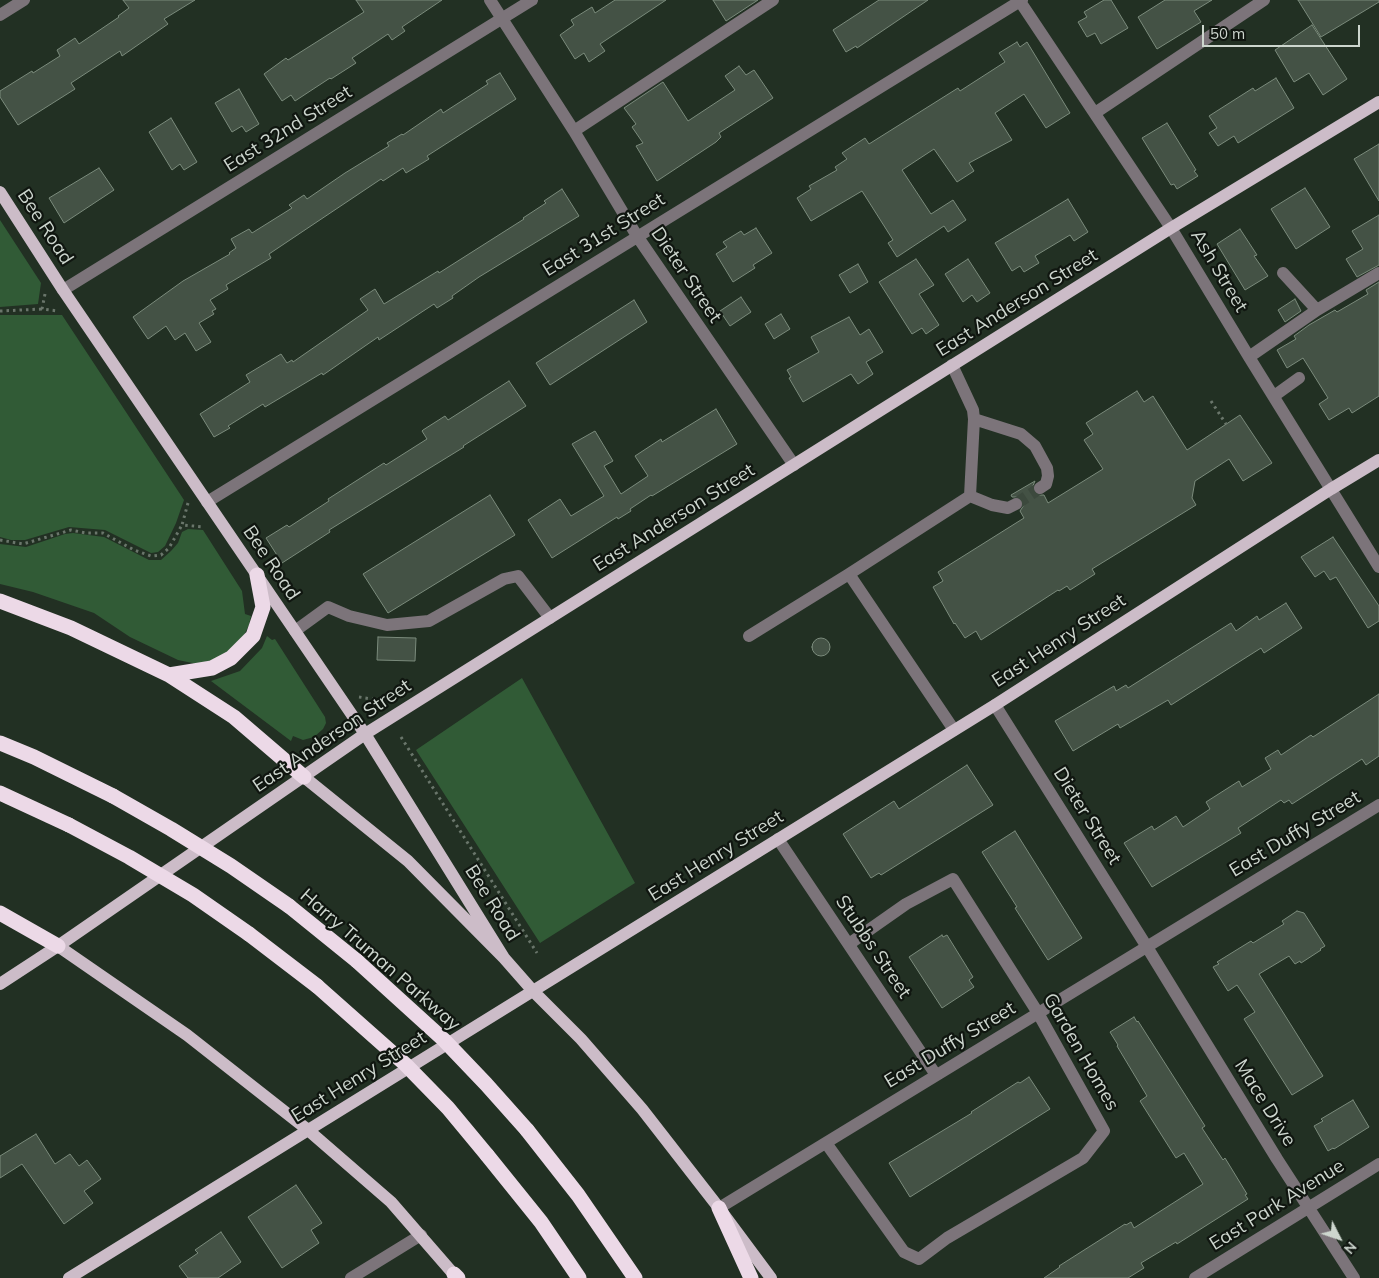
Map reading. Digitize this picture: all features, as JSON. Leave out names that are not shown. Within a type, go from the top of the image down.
[{"type":"highway","points":[[169,675],[212,668],[232,658],[253,636],[263,607],[256,575]]},
{"type":"highway","points":[[0,601],[71,628],[169,675],[234,717],[304,777]]},
{"type":"highway","name":"Harry Truman Parkway","points":[[0,743],[34,757],[113,796],[171,828],[289,906],[357,961],[444,1040],[527,1130],[578,1195],[635,1278]]},
{"type":"highway","points":[[0,793],[69,825],[129,857],[193,895],[249,934],[317,986],[405,1064],[448,1108],[541,1222],[579,1278]]},
{"type":"highway","points":[[0,913],[58,946]]},
{"type":"highway","points":[[719,1208],[751,1278]]},
{"type":"main road","name":"East Anderson Street","points":[[0,984],[365,734],[952,365],[1379,102]]},
{"type":"main road","name":"Bee Road","points":[[0,192],[63,290],[365,734],[504,958]]},
{"type":"main road","name":"East Henry Street","points":[[69,1278],[995,705],[1379,460]]},
{"type":"main road","points":[[304,777],[408,861],[581,1039],[642,1109],[719,1208],[770,1278]]},
{"type":"main road","points":[[58,946],[187,1035],[308,1130],[391,1202],[457,1277]]},
{"type":"street","points":[[0,15],[24,0]]},
{"type":"street","name":"Dieter Street","points":[[490,0],[501,20],[574,131],[637,236],[794,465]]},
{"type":"street","name":"East 32nd Street","points":[[63,290],[532,0]]},
{"type":"street","points":[[574,131],[773,0]]},
{"type":"street","name":"Ash Street","points":[[1020,0],[1172,228],[1249,357],[1379,567]]},
{"type":"street","name":"East 31st Street","points":[[207,502],[1020,0]]},
{"type":"street","points":[[1095,113],[1264,0]]},
{"type":"street","points":[[1283,273],[1317,310]]},
{"type":"street","points":[[1249,357],[1317,310],[1379,273]]},
{"type":"street","points":[[952,365],[973,410],[970,496]]},
{"type":"street","points":[[1274,396],[1299,378]]},
{"type":"street","points":[[974,419],[1022,434],[1035,446],[1048,468],[1046,484],[1040,488]]},
{"type":"street","points":[[970,496],[992,505],[1008,508],[1016,504]]},
{"type":"street","points":[[749,636],[970,496]]},
{"type":"street","points":[[849,574],[954,730]]},
{"type":"street","points":[[295,631],[328,607],[349,616],[387,625],[428,621],[504,579],[518,576],[550,618]]},
{"type":"street","name":"Dieter Street","points":[[995,705],[1147,946]]},
{"type":"street","name":"East Duffy Street","points":[[719,1208],[1379,805]]},
{"type":"street","name":"Stubbs Street","points":[[778,839],[936,1075]]},
{"type":"street","name":"Garden Homes","points":[[826,1143],[904,1252],[919,1259],[947,1238],[1082,1158],[1104,1131],[1038,1013],[953,879],[906,904],[849,944]]},
{"type":"street","name":"Mace Drive","points":[[1147,946],[1354,1278]]},
{"type":"street","name":"East Park Avenue","points":[[1195,1278],[1379,1164]]},
{"type":"street","points":[[351,1278],[421,1235]]},
{"type":"path","points":[[42,309],[46,285]]},
{"type":"path","points":[[0,311],[42,309],[63,311]]},
{"type":"path","points":[[1211,401],[1226,424]]},
{"type":"path","points":[[0,540],[23,544],[71,530],[86,533],[103,533],[134,550],[151,556],[161,555],[169,548],[182,525],[188,502]]},
{"type":"path","points":[[182,525],[205,527]]},
{"type":"path","points":[[358,696],[378,700]]},
{"type":"path","points":[[401,736],[538,953]]},
{"type":"green space","points":[[0,220],[41,283],[38,304],[0,307]]},
{"type":"green space","points":[[0,315],[62,315],[184,500],[165,546],[158,552],[151,553],[105,530],[69,527],[25,540],[11,540],[0,537]]},
{"type":"green space","points":[[188,529],[203,530],[242,591],[245,614],[251,616],[244,635],[222,658],[197,664],[178,660],[130,637],[94,613],[33,592],[0,584],[0,544],[26,547],[73,533],[104,537],[149,560],[161,560],[178,543],[182,532]]},
{"type":"green space","points":[[267,636],[272,640],[275,639],[325,717],[326,723],[323,729],[314,737],[303,740],[293,736],[291,741],[211,681],[240,671],[262,648]]},
{"type":"green space","points":[[522,678],[635,883],[540,943],[416,750]]},
{"type":"building","points":[[123,0],[195,0],[164,19],[168,24],[122,56],[120,51],[71,83],[75,89],[18,125],[0,97],[0,91],[60,56],[57,50],[75,38],[79,44],[119,17],[129,8]]},
{"type":"building","points":[[356,0],[442,0],[402,27],[405,31],[392,40],[388,34],[352,58],[356,63],[331,79],[295,101],[291,95],[282,101],[264,74],[286,58],[288,60],[364,12]]},
{"type":"building","points":[[615,0],[666,0],[600,44],[605,51],[589,62],[584,53],[575,59],[560,35],[574,25],[571,20],[592,7],[595,13]]},
{"type":"building","points":[[713,0],[758,0],[726,21]]},
{"type":"building","points":[[879,0],[928,0],[857,48],[856,46],[846,52],[833,30]]},
{"type":"building","points":[[1104,0],[1111,0],[1128,28],[1101,44],[1095,33],[1087,37],[1078,22],[1087,17],[1084,12]]},
{"type":"building","points":[[1165,0],[1212,0],[1194,11],[1201,22],[1157,49],[1138,17]]},
{"type":"building","points":[[1298,0],[1379,0],[1379,2],[1321,37]]},
{"type":"building","points":[[1312,25],[1347,79],[1323,95],[1309,73],[1294,82],[1275,50]]},
{"type":"building","points":[[1017,42],[1020,47],[1027,42],[1070,113],[1046,128],[1024,94],[995,113],[1012,140],[969,163],[974,171],[957,182],[934,149],[902,170],[931,214],[953,200],[966,220],[948,232],[944,226],[897,257],[888,243],[893,240],[862,191],[811,221],[797,198],[811,189],[809,186],[837,170],[835,167],[847,159],[842,153],[865,138],[869,144],[958,88],[960,91],[1005,62],[999,53]]},
{"type":"building","points":[[739,66],[746,75],[754,70],[773,98],[719,133],[721,137],[716,142],[657,181],[636,146],[643,143],[632,127],[636,124],[624,108],[663,82],[688,121],[735,90],[725,76]]},
{"type":"building","points":[[500,73],[516,99],[427,156],[429,159],[406,173],[403,168],[383,181],[381,179],[269,254],[271,258],[226,285],[228,289],[210,300],[216,309],[212,311],[214,314],[199,323],[211,342],[196,351],[185,333],[175,340],[166,326],[148,339],[133,317],[183,281],[230,254],[236,248],[231,239],[249,229],[252,233],[292,208],[289,205],[304,195],[307,199],[389,146],[387,143],[403,135],[441,109],[443,113],[488,84],[486,81]]},
{"type":"building","points":[[1276,78],[1294,108],[1238,143],[1234,136],[1218,146],[1209,133],[1217,128],[1209,116],[1253,88],[1255,91]]},
{"type":"building","points":[[239,89],[259,124],[246,132],[242,126],[232,132],[215,103]]},
{"type":"building","points":[[171,118],[197,162],[184,170],[180,164],[172,170],[149,132]]},
{"type":"building","points":[[1167,123],[1198,176],[1177,189],[1174,184],[1171,185],[1142,138]]},
{"type":"building","points":[[1379,144],[1379,201],[1354,159]]},
{"type":"building","points":[[99,168],[114,190],[64,223],[49,198]]},
{"type":"building","points":[[1305,188],[1330,227],[1296,249],[1271,209]]},
{"type":"building","points":[[562,189],[579,216],[479,277],[437,308],[434,304],[379,340],[378,337],[323,375],[322,373],[265,407],[263,404],[214,437],[200,414],[250,382],[246,375],[281,354],[287,363],[292,360],[293,362],[368,310],[360,299],[375,289],[384,304],[438,271],[439,273],[524,219],[546,203],[544,201]]},
{"type":"building","points":[[1068,199],[1088,232],[1074,241],[1070,235],[1035,256],[1039,263],[1024,272],[1020,266],[1012,271],[995,243]]},
{"type":"building","points":[[1379,215],[1379,265],[1357,277],[1346,259],[1363,249],[1352,231]]},
{"type":"building","points":[[756,228],[772,253],[753,265],[755,268],[733,282],[716,254],[727,247],[723,242],[741,231],[744,235]]},
{"type":"building","points":[[1240,229],[1257,255],[1254,256],[1268,276],[1245,290],[1217,244]]},
{"type":"building","points":[[916,259],[934,285],[919,294],[939,325],[926,334],[922,328],[912,334],[879,282]]},
{"type":"building","points":[[968,259],[990,293],[977,302],[972,295],[963,302],[945,274]]},
{"type":"building","points":[[858,264],[868,282],[850,293],[839,275]]},
{"type":"building","points":[[1379,282],[1379,396],[1352,413],[1349,408],[1329,420],[1319,404],[1328,398],[1303,358],[1287,368],[1277,350],[1296,339],[1294,336],[1309,325],[1335,310],[1337,312],[1368,294],[1366,290]]},
{"type":"building","points":[[741,297],[751,312],[730,326],[720,311]]},
{"type":"building","points":[[1295,299],[1301,311],[1285,322],[1278,310]]},
{"type":"building","points":[[634,300],[647,322],[550,385],[536,363]]},
{"type":"building","points":[[781,314],[790,329],[774,339],[765,324]]},
{"type":"building","points":[[849,317],[860,335],[869,329],[883,352],[866,362],[873,374],[858,384],[851,374],[803,402],[789,378],[791,377],[787,370],[819,352],[811,337]]},
{"type":"building","points":[[509,381],[526,406],[464,447],[329,530],[330,532],[282,563],[266,538],[287,525],[289,527],[384,463],[386,465],[427,439],[423,430],[445,416],[448,420]]},
{"type":"building","points":[[1137,391],[1144,402],[1153,396],[1187,450],[1240,415],[1272,463],[1243,481],[1229,459],[1195,481],[1192,498],[1196,505],[1092,569],[1095,574],[1070,590],[1067,586],[1058,590],[981,640],[976,631],[965,638],[954,624],[933,587],[943,581],[938,572],[1024,518],[1020,511],[1024,505],[1023,500],[1020,497],[1012,497],[1011,495],[1035,481],[1032,488],[1033,492],[1037,495],[1044,495],[1048,503],[1103,469],[1084,440],[1093,434],[1086,423]]},
{"type":"building","points":[[716,409],[737,444],[651,495],[630,509],[631,511],[618,519],[617,517],[552,558],[528,520],[560,499],[571,516],[604,496],[572,444],[595,431],[613,461],[604,466],[621,494],[648,476],[635,456],[661,439],[662,442]]},
{"type":"building","points":[[490,495],[515,535],[388,613],[363,574]]},
{"type":"building","points":[[1333,537],[1379,606],[1379,621],[1368,628],[1336,577],[1330,580],[1324,571],[1315,577],[1301,557]]},
{"type":"building","points":[[1286,603],[1302,628],[1264,653],[1261,648],[1171,705],[1168,700],[1120,728],[1118,724],[1073,751],[1055,721],[1114,686],[1116,691],[1126,685],[1128,688],[1231,623],[1236,631],[1257,616],[1259,620]]},
{"type":"building","points":[[378,637],[416,638],[415,661],[377,660]]},
{"type":"building","points":[[817,638],[825,638],[830,643],[828,654],[817,656],[812,651],[812,643]]},
{"type":"building","points":[[1379,694],[1379,756],[1366,765],[1362,759],[1292,804],[1289,800],[1284,803],[1281,800],[1238,828],[1241,833],[1152,887],[1124,843],[1152,826],[1154,830],[1176,816],[1183,827],[1210,809],[1206,802],[1239,781],[1242,787],[1271,769],[1265,758],[1278,750],[1281,755],[1311,735],[1313,737]]},
{"type":"building","points":[[967,765],[993,805],[881,875],[879,873],[871,878],[843,834],[894,801],[899,809]]},
{"type":"building","points":[[1015,831],[1082,938],[1048,960],[982,852]]},
{"type":"building","points":[[1297,911],[1304,913],[1325,946],[1301,963],[1300,961],[1295,964],[1289,956],[1259,974],[1323,1076],[1292,1095],[1244,1019],[1255,1012],[1237,985],[1228,991],[1213,967],[1219,964],[1217,962],[1251,941],[1253,943],[1284,924],[1282,921]]},
{"type":"building","points":[[942,935],[943,937],[947,935],[973,977],[969,980],[974,987],[942,1008],[909,957]]},
{"type":"building","points":[[1134,1017],[1205,1126],[1202,1128],[1223,1160],[1225,1158],[1247,1194],[1245,1195],[1248,1199],[1177,1244],[1176,1242],[1141,1263],[1144,1268],[1128,1278],[1044,1278],[1059,1266],[1125,1224],[1131,1222],[1134,1228],[1203,1184],[1184,1153],[1176,1158],[1140,1101],[1147,1096],[1110,1032]]},
{"type":"building","points":[[1029,1077],[1050,1109],[910,1197],[889,1163]]},
{"type":"building","points":[[1353,1100],[1369,1127],[1328,1151],[1314,1126],[1323,1121],[1321,1119]]},
{"type":"building","points":[[36,1134],[55,1164],[70,1154],[79,1166],[87,1160],[101,1179],[84,1191],[93,1203],[64,1224],[22,1164],[0,1178],[0,1156]]},
{"type":"building","points":[[296,1185],[322,1223],[311,1230],[319,1243],[282,1268],[248,1217]]},
{"type":"building","points":[[221,1232],[241,1262],[218,1278],[188,1278],[179,1266],[198,1253],[195,1250]]},
{"type":"tunnel","points":[[1016,504],[1040,488]]}]
